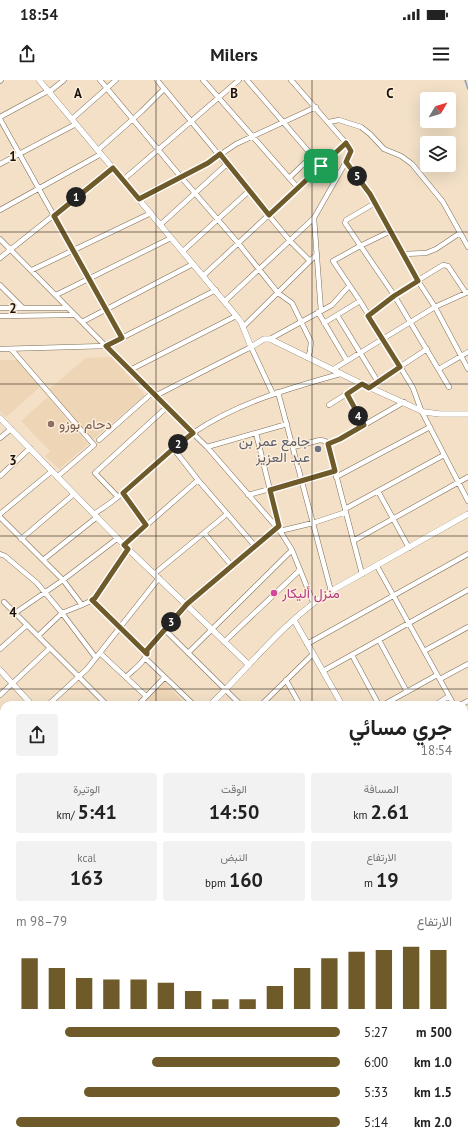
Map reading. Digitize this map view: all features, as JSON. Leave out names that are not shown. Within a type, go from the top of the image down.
[{"type":"street","points":[[39,80],[216,290],[243,326],[251,348],[276,393],[287,424],[331,591]]},
{"type":"street","points":[[64,80],[49,92],[0,118],[122,338]]},
{"type":"street","points":[[100,80],[238,243],[278,293],[292,303],[311,342],[308,358]]},
{"type":"street","points":[[0,164],[20,154],[74,121],[116,80]]},
{"type":"street","points":[[157,80],[220,154],[290,241],[310,261]]},
{"type":"street","points":[[203,80],[298,188]]},
{"type":"street","points":[[123,180],[239,80]]},
{"type":"street","points":[[247,80],[321,166]]},
{"type":"street","points":[[225,301],[314,218],[351,151],[329,122],[291,80]]},
{"type":"street","points":[[0,210],[99,152],[164,88]]},
{"type":"street","points":[[139,199],[208,163],[236,144],[316,107]]},
{"type":"street","points":[[329,122],[340,120],[361,127],[384,148],[401,156],[412,164],[443,202],[468,247]]},
{"type":"street","points":[[203,276],[346,143]]},
{"type":"street","points":[[288,178],[313,155]]},
{"type":"street","points":[[346,162],[362,182],[375,203],[418,281],[435,307],[468,368]]},
{"type":"street","points":[[160,224],[227,164]]},
{"type":"street","points":[[0,258],[113,168]]},
{"type":"street","points":[[183,251],[249,191]]},
{"type":"street","points":[[375,203],[345,221],[394,296],[450,387]]},
{"type":"street","points":[[32,270],[151,213]]},
{"type":"street","points":[[314,218],[318,254],[320,311],[324,323],[347,360]]},
{"type":"street","points":[[391,232],[360,246],[333,261],[413,388],[421,410],[468,501]]},
{"type":"street","points":[[404,254],[426,253],[436,249],[460,233]]},
{"type":"street","points":[[0,238],[67,308],[207,447],[248,495],[279,528],[292,550],[313,602]]},
{"type":"street","points":[[56,295],[172,238]]},
{"type":"street","points":[[243,326],[318,254]]},
{"type":"street","points":[[82,322],[193,264]]},
{"type":"street","points":[[332,370],[435,307],[467,292],[450,268],[446,265],[394,296],[368,316]]},
{"type":"street","points":[[0,285],[24,308]]},
{"type":"street","points":[[270,339],[332,305],[349,286]]},
{"type":"street","points":[[0,349],[106,346],[216,290]]},
{"type":"street","points":[[324,323],[360,302]]},
{"type":"street","points":[[0,308],[67,308]]},
{"type":"street","points":[[0,316],[74,315]]},
{"type":"street","points":[[337,315],[378,382]]},
{"type":"street","points":[[130,370],[236,316]]},
{"type":"street","points":[[99,440],[154,395],[251,348],[264,339],[270,339],[369,388],[421,410],[431,413],[468,414]]},
{"type":"street","points":[[12,349],[94,445],[57,476]]},
{"type":"street","points":[[369,388],[427,349]]},
{"type":"street","points":[[439,369],[468,352]]},
{"type":"street","points":[[43,560],[193,433],[216,419],[276,393],[340,374]]},
{"type":"street","points":[[329,405],[362,384]]},
{"type":"street","points":[[347,394],[364,425]]},
{"type":"street","points":[[328,444],[340,439],[404,402]]},
{"type":"street","points":[[118,497],[95,473],[167,407]]},
{"type":"street","points":[[0,418],[126,547],[249,665]]},
{"type":"street","points":[[207,447],[287,424]]},
{"type":"street","points":[[336,477],[430,428]]},
{"type":"street","points":[[0,438],[11,429]]},
{"type":"street","points":[[256,433],[279,528]]},
{"type":"street","points":[[293,447],[320,440],[325,441],[328,444],[362,574]]},
{"type":"street","points":[[0,476],[30,448]]},
{"type":"street","points":[[174,448],[198,480],[255,546]]},
{"type":"street","points":[[126,677],[146,656],[147,650],[187,604],[255,546],[279,528],[313,523],[345,511],[444,455]]},
{"type":"street","points":[[0,514],[52,471]]},
{"type":"street","points":[[248,495],[335,471]]},
{"type":"street","points":[[353,541],[468,477]]},
{"type":"street","points":[[38,636],[62,613],[95,598],[126,547],[146,525],[198,480]]},
{"type":"street","points":[[378,491],[409,548]]},
{"type":"street","points":[[123,493],[146,525]]},
{"type":"street","points":[[22,538],[74,494]]},
{"type":"street","points":[[52,701],[79,677],[96,658],[156,576],[227,514]]},
{"type":"street","points":[[214,701],[313,602],[468,515]]},
{"type":"street","points":[[0,517],[63,580],[82,605]]},
{"type":"street","points":[[204,533],[232,566]]},
{"type":"street","points":[[15,613],[63,580],[118,538]]},
{"type":"street","points":[[188,653],[292,550]]},
{"type":"street","points":[[0,554],[5,556],[34,580],[62,613],[96,658]]},
{"type":"street","points":[[307,644],[468,554]]},
{"type":"street","points":[[377,566],[452,701]]},
{"type":"street","points":[[224,642],[300,570]]},
{"type":"street","points":[[323,671],[468,590]]},
{"type":"street","points":[[92,600],[146,656],[164,678],[190,701]]},
{"type":"street","points":[[4,602],[103,701]]},
{"type":"street","points":[[294,620],[340,701]]},
{"type":"street","points":[[0,649],[27,625]]},
{"type":"street","points":[[424,651],[468,627]]},
{"type":"street","points":[[165,630],[237,701]]},
{"type":"street","points":[[379,640],[407,692]]},
{"type":"street","points":[[0,695],[50,648]]},
{"type":"street","points":[[100,653],[146,696]]},
{"type":"street","points":[[265,701],[313,654]]},
{"type":"street","points":[[352,655],[377,701]]},
{"type":"street","points":[[390,701],[468,664]]},
{"type":"street","points":[[0,670],[28,701]]},
{"type":"street","points":[[142,701],[164,678]]},
{"type":"street","points":[[286,680],[298,701]]},
{"type":"street","points":[[441,701],[449,696]]},
{"type":"shaded area","points":[[112,357],[144,394],[144,396],[92,440],[49,389],[86,358]]},
{"type":"shaded area","points":[[0,360],[17,360],[40,387],[6,417],[0,411]]},
{"type":"shaded area","points":[[48,397],[88,444],[59,469],[45,456],[50,451],[21,421]]},
{"type":"shaded area","points":[[164,682],[183,701],[145,701]]},
{"type":"waterway","points":[[465,80],[468,89]]},
{"type":"place","name":"دحام بوزو","points":[[51,424]]},
{"type":"place","name":"جامع عمر بن عبد العزيز","points":[[318,449]]},
{"type":"place","name":"منزل أليكار","points":[[274,593]]},
{"type":"route","points":[[346,143],[351,151],[346,162],[370,194],[418,281],[394,296],[368,316],[400,367],[369,388],[362,384],[347,394],[364,425],[328,444],[335,471],[270,490],[279,526],[187,604],[147,650],[147,654],[92,600],[95,598],[128,549],[124,545],[146,525],[123,493],[193,433],[106,346],[122,338],[54,216],[113,168],[139,199],[208,163],[220,154],[269,215],[321,166],[346,143]]}]
